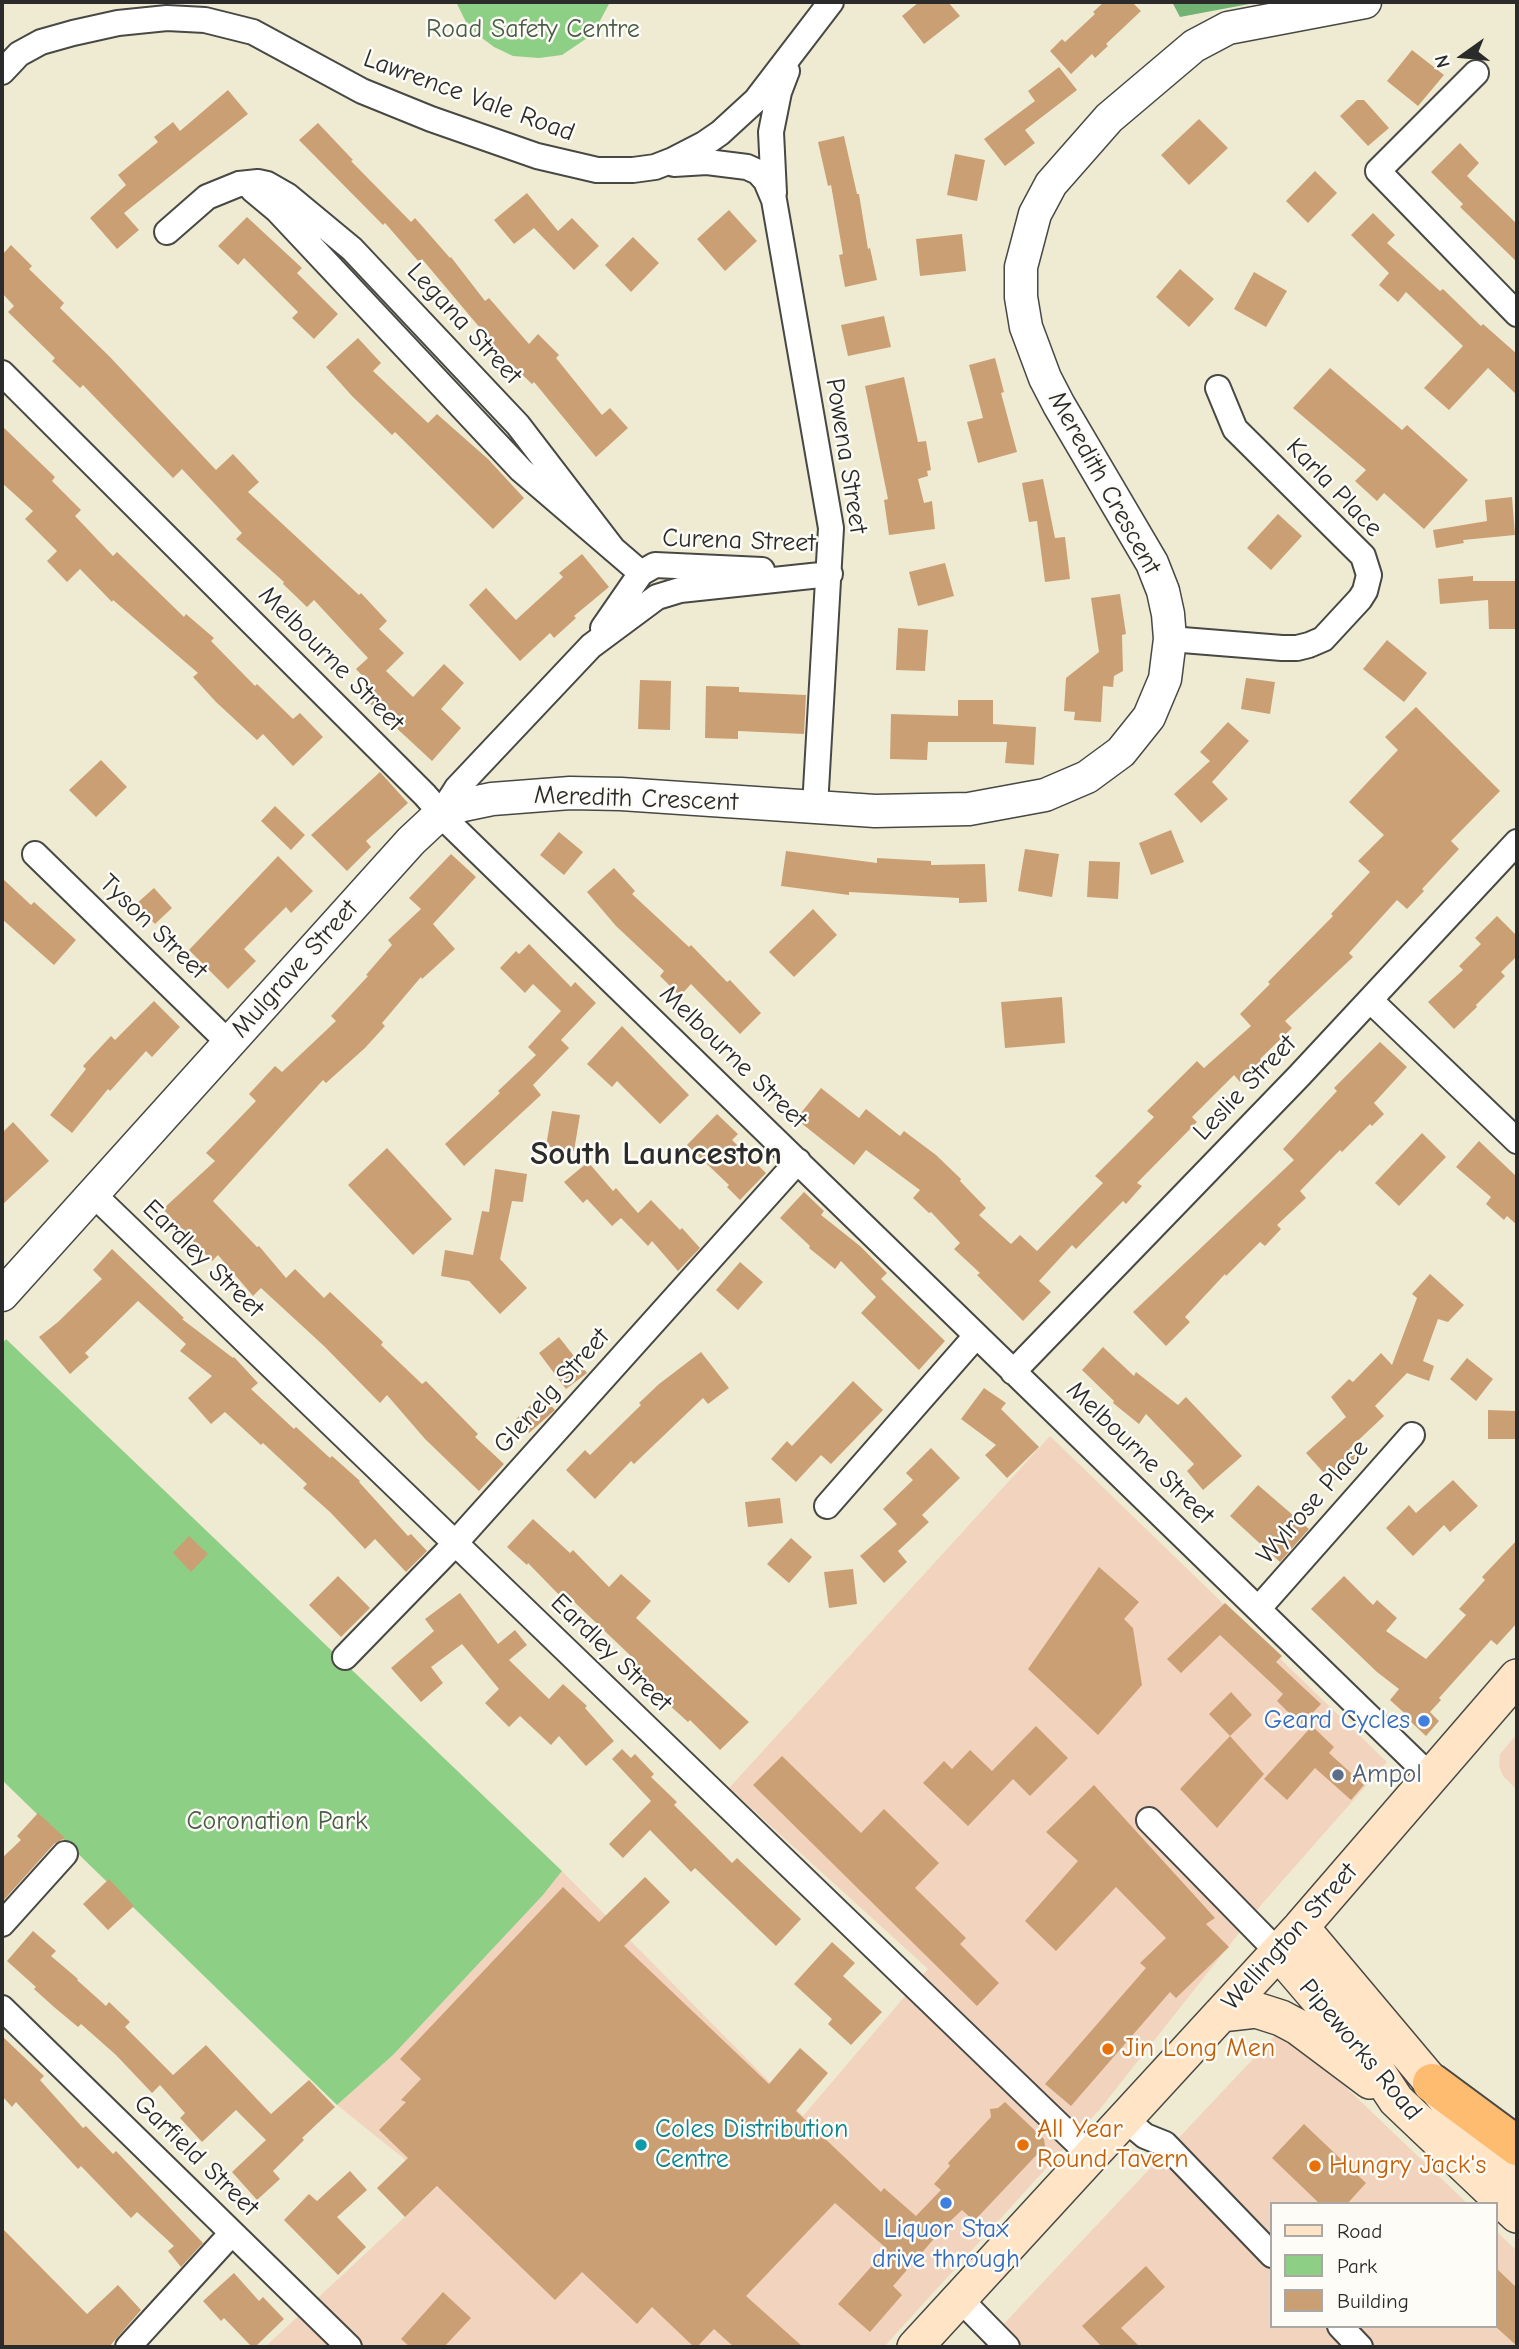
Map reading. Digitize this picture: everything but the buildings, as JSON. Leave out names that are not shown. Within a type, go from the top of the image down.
[{"type":"highway","points":[[1411,2098],[1517,2146]]},
{"type":"main road","name":"Wellington Street","points":[[915,2347],[1289,1940],[1517,1677]]},
{"type":"main road","name":"Pipeworks Road","points":[[1289,1940],[1411,2098],[1517,2215]]},
{"type":"main road","points":[[1221,2014],[1256,2010],[1281,2018],[1411,2098]]},
{"type":"main road","name":"Pipeworks Road","points":[[1411,2098],[1481,2141],[1517,2179]]},
{"type":"street","name":"Lawrence Vale Road","points":[[2,72],[19,54],[41,42],[74,33],[118,23],[167,18],[205,20],[253,32],[362,91],[431,119],[537,156],[597,170],[633,170],[655,167],[686,154],[720,133],[756,100],[831,2]]},
{"type":"street","name":"Meredith Crescent","points":[[441,813],[492,799],[570,793],[875,811],[969,809],[1020,801],[1067,786],[1105,766],[1135,737],[1149,717],[1165,679],[1170,639],[1163,591],[1152,563],[1059,405],[1034,351],[1026,327],[1021,297],[1021,268],[1026,240],[1035,214],[1051,184],[1109,118],[1194,46],[1228,28],[1365,2]]},
{"type":"street","name":"Powena Street","points":[[800,45],[785,76],[773,114],[770,149],[774,200],[831,528],[816,807]]},
{"type":"street","points":[[1475,73],[1378,171],[1517,314]]},
{"type":"street","name":"Powena Street","points":[[655,167],[707,162],[747,167],[758,172],[766,181],[774,200]]},
{"type":"street","points":[[167,232],[207,197],[239,184],[265,198],[514,463],[641,573]]},
{"type":"street","name":"Melbourne Street","points":[[2,373],[441,813],[975,1336],[1431,1777]]},
{"type":"street","name":"Karla Place","points":[[1170,639],[1297,648],[1323,639],[1365,591],[1368,575],[1363,556],[1235,429],[1218,388]]},
{"type":"street","name":"Curena Street","points":[[641,573],[649,566],[661,564],[830,574]]},
{"type":"street","name":"Mulgrave Street","points":[[2,1295],[415,837],[441,813],[457,788],[591,646],[641,573]]},
{"type":"street","name":"Curena Street","points":[[657,597],[680,590],[830,574]]},
{"type":"street","name":"Mulgrave Street","points":[[591,646],[657,597]]},
{"type":"street","name":"Leslie Street","points":[[1013,1372],[1370,1000],[1517,842]]},
{"type":"street","name":"Tyson Street","points":[[35,854],[229,1043]]},
{"type":"street","points":[[1370,1000],[1517,1142]]},
{"type":"street","name":"Glenelg Street","points":[[345,1657],[454,1544],[798,1161]]},
{"type":"street","name":"Eardley Street","points":[[92,1193],[1090,2155]]},
{"type":"street","points":[[827,1506],[975,1336]]},
{"type":"street","name":"Wylrose Place","points":[[1259,1608],[1412,1435]]},
{"type":"street","name":"Pipeworks Road","points":[[1149,1820],[1289,1940]]},
{"type":"street","points":[[2,1924],[65,1854]]},
{"type":"street","name":"Garfield Street","points":[[2,2008],[349,2347]]},
{"type":"street","points":[[1126,2120],[1145,2136],[1165,2144],[1270,2253]]},
{"type":"street","points":[[128,2347],[232,2233]]},
{"type":"street","points":[[958,2298],[1007,2347]]},
{"type":"street","points":[[1342,2328],[1360,2347]]},
{"type":"shaded area","points":[[1050,1436],[1387,1762],[1262,1904],[1100,2109],[884,2347],[265,2347],[438,2186],[337,2105],[393,2055],[543,1895],[562,1871],[803,2116],[928,1969],[729,1788]]},
{"type":"shaded area","points":[[1517,1734],[1517,1790],[1503,1776],[1499,1766],[1500,1754]]},
{"type":"shaded area","points":[[1283,2027],[1466,2202],[1270,2202],[1270,2328],[1498,2328],[1498,2233],[1517,2251],[1517,2347],[982,2347]]},
{"type":"green space","name":"Road Safety Centre","points":[[456,2],[610,2],[593,34],[562,55],[539,58],[513,56],[494,47],[466,22]]},
{"type":"green space","points":[[1172,2],[1260,2],[1180,17]]},
{"type":"green space","name":"Coronation Park","points":[[6,1339],[562,1871],[543,1895],[393,2055],[337,2105],[2,1780],[2,1344]]},
{"type":"place","name":"Geard Cycles","points":[[1424,1721]]},
{"type":"place","name":"Ampol","points":[[1338,1775]]},
{"type":"place","name":"Jin Long Men","points":[[1108,2049]]},
{"type":"place","name":"Coles Distribution Centre","points":[[641,2145]]},
{"type":"place","name":"All Year Round Tavern","points":[[1023,2145]]},
{"type":"place","name":"Hungry Jack's","points":[[1315,2166]]},
{"type":"place","name":"Liquor Stax drive through","points":[[946,2203]]},
{"type":"district","name":"South Launceston","points":[[656,1155]]}]
